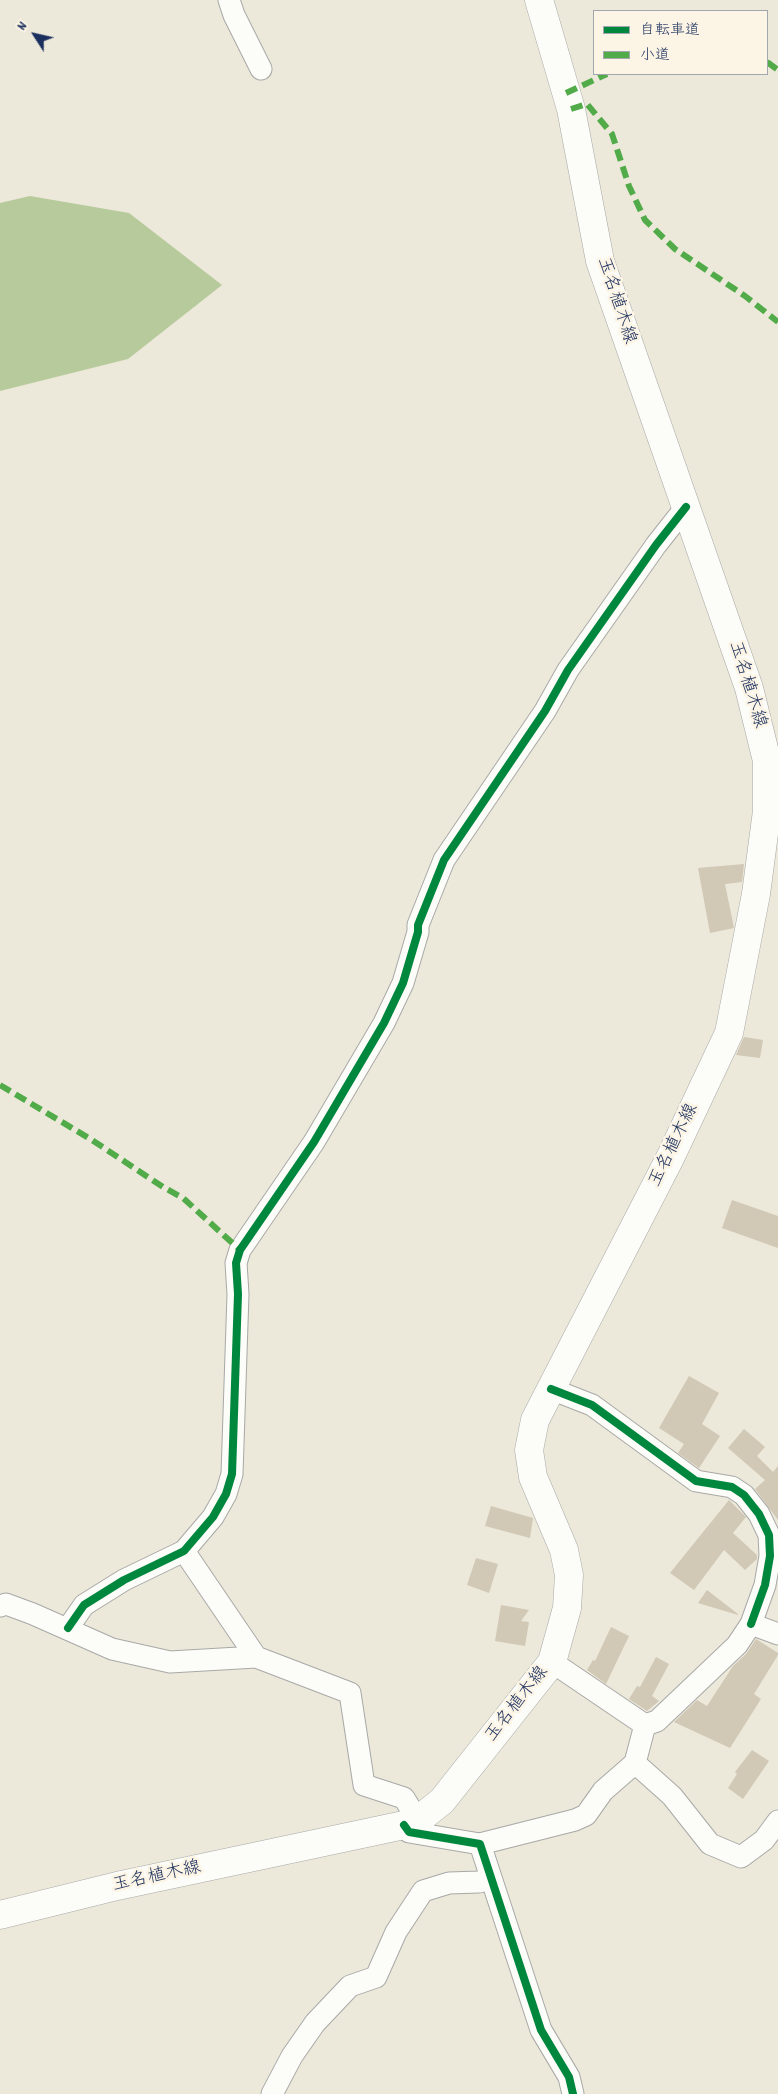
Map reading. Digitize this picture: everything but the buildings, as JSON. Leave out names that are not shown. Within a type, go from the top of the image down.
[{"type":"main road","name":"玉名植木線","points":[[0,1915],[116,1886],[411,1822],[442,1801],[552,1662],[567,1608],[569,1575],[564,1550],[533,1477],[529,1450],[535,1420],[670,1158],[728,1034],[756,894],[768,811],[767,761],[749,688],[600,261],[571,109],[539,0]]},
{"type":"street","points":[[229,0],[234,15],[261,69]]},
{"type":"street","points":[[68,1628],[84,1605],[124,1580],[184,1551],[213,1517],[226,1494],[232,1474],[238,1294],[236,1289],[236,1263],[240,1250],[314,1142],[384,1023],[403,984],[418,932],[418,925],[444,860],[545,711],[568,670],[656,545],[686,507]]},
{"type":"street","points":[[551,1388],[592,1405],[696,1481],[732,1487],[744,1495],[759,1514],[769,1535],[770,1556],[765,1585],[752,1624],[737,1645],[657,1721],[645,1725]]},
{"type":"street","points":[[184,1551],[256,1656]]},
{"type":"street","points":[[0,1606],[6,1604],[68,1628],[112,1649],[170,1662],[256,1656],[350,1693],[364,1785],[404,1798],[411,1822],[409,1832],[480,1844],[575,1820],[586,1815],[602,1791],[635,1763],[645,1725]]},
{"type":"street","points":[[752,1624],[778,1634]]},
{"type":"street","points":[[552,1662],[645,1725]]},
{"type":"street","points":[[635,1763],[672,1796],[710,1844],[741,1857],[764,1840],[778,1821]]},
{"type":"street","points":[[480,1844],[541,2030],[569,2077],[573,2094]]},
{"type":"street","points":[[272,2094],[292,2056],[315,2023],[350,1986],[376,1977],[396,1932],[424,1891],[449,1882],[479,1882],[490,1878]]},
{"type":"green space","points":[[30,196],[129,213],[222,285],[128,359],[0,391],[0,203]]},
{"type":"marked path","points":[[768,63],[778,70]]},
{"type":"marked path","points":[[566,93],[605,75]]},
{"type":"marked path","points":[[571,109],[587,104],[612,134],[629,186],[645,220],[675,249],[745,296],[778,322]]},
{"type":"marked path","points":[[0,1085],[92,1140],[183,1198],[240,1250]]},
{"type":"cycle path","points":[[68,1628],[84,1605],[124,1580],[184,1551],[213,1517],[226,1494],[232,1474],[238,1294],[236,1263],[240,1250],[314,1142],[384,1023],[403,983],[418,932],[418,925],[444,860],[545,711],[568,670],[656,545],[686,507]]},
{"type":"cycle path","points":[[551,1389],[592,1405],[696,1481],[732,1487],[744,1495],[759,1514],[769,1535],[770,1556],[765,1585],[751,1624]]},
{"type":"cycle path","points":[[404,1825],[409,1832],[480,1844],[541,2030],[569,2077],[573,2094]]}]
